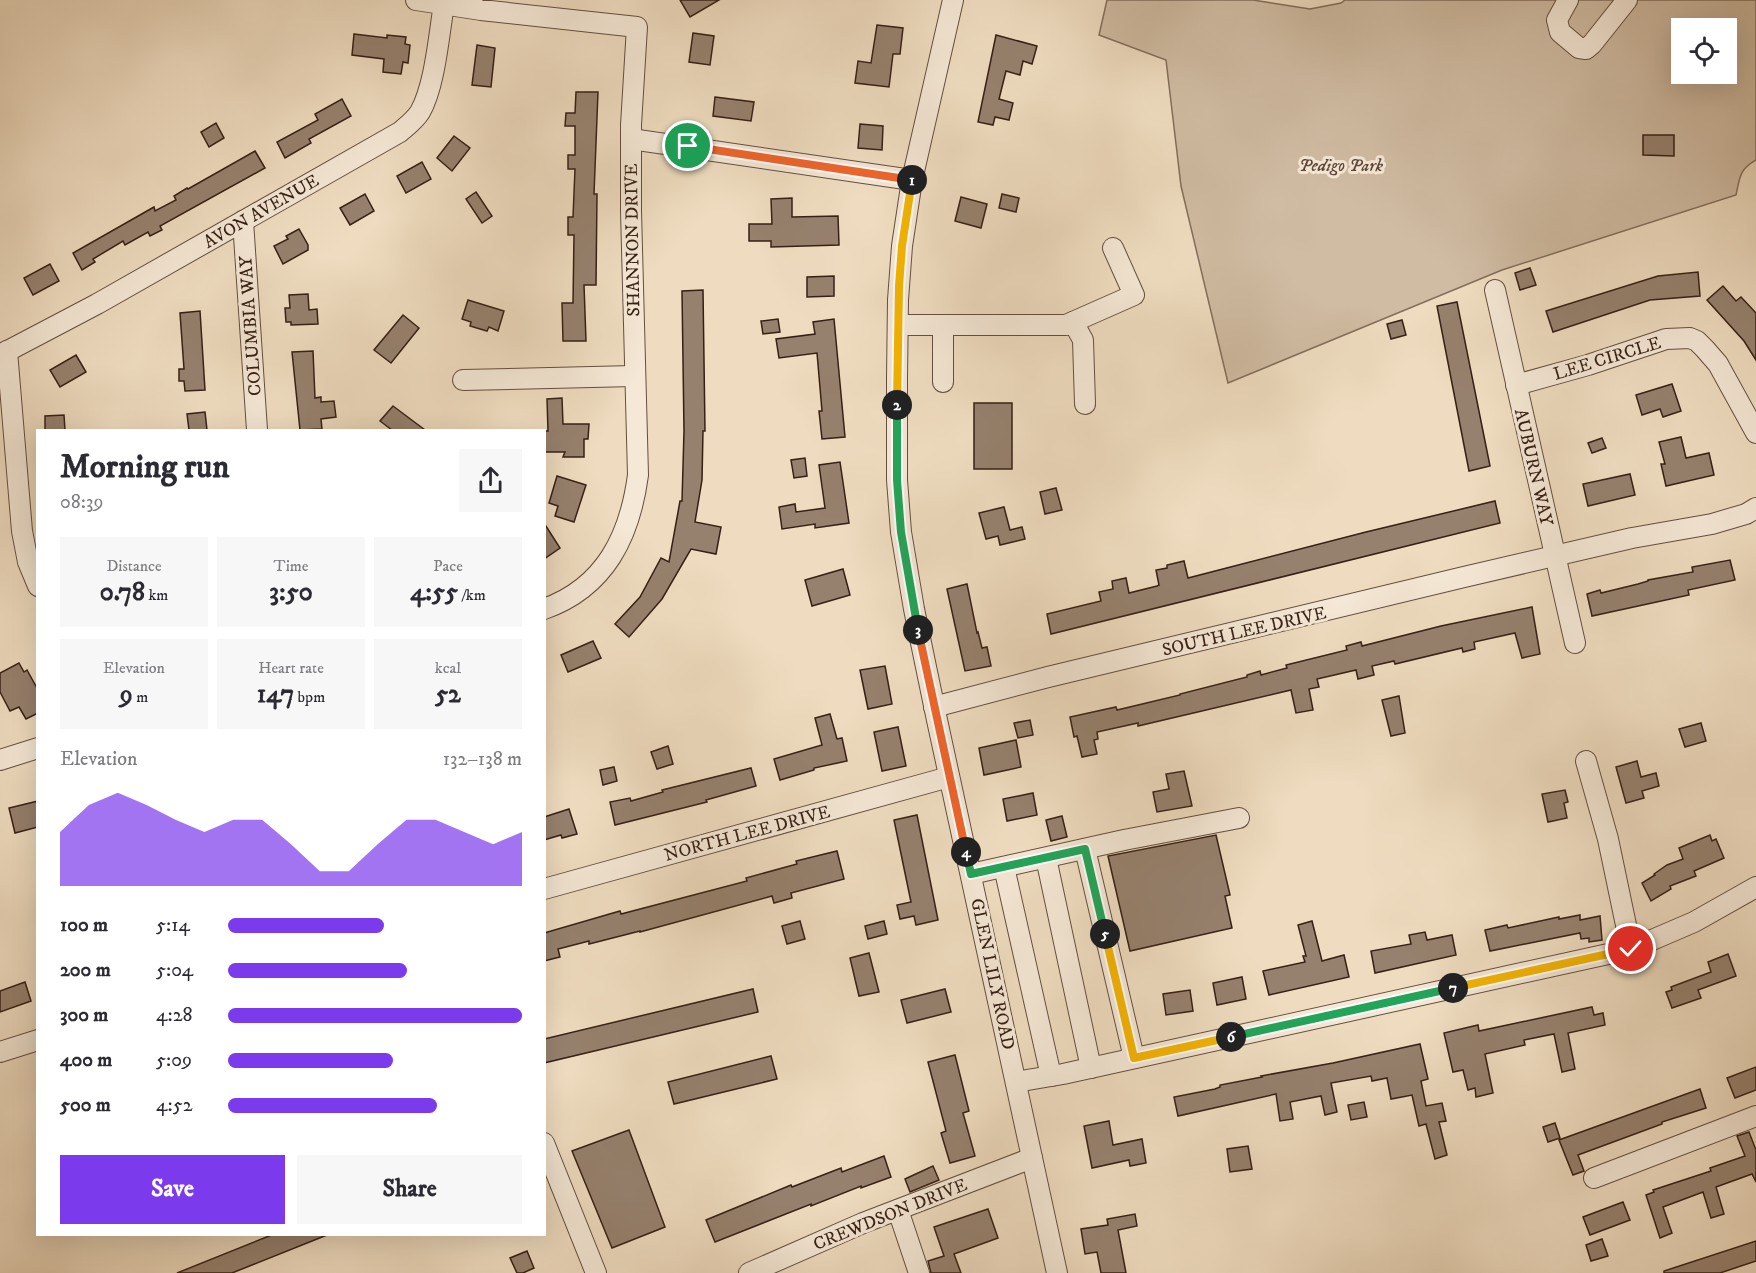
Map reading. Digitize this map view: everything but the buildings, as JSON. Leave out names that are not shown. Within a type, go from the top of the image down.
[{"type":"street","points":[[416,0],[444,4]]},
{"type":"street","name":"GLEN LILY ROAD","points":[[953,0],[912,180],[902,246],[898,325],[897,480],[901,532],[934,707],[1032,1158],[1051,1271]]},
{"type":"street","points":[[1569,0],[1557,20],[1560,32],[1579,48],[1586,49],[1627,0]]},
{"type":"street","name":"SHANNON DRIVE","points":[[444,4],[637,27],[631,139],[634,376],[638,475],[635,500],[624,533],[613,554],[598,574],[571,596],[546,608]]},
{"type":"street","name":"AVON AVENUE","points":[[4,353],[97,304],[400,132],[415,120],[430,86],[444,4]]},
{"type":"street","points":[[631,139],[912,180]]},
{"type":"street","name":"COLUMBIA WAY","points":[[243,221],[257,429]]},
{"type":"street","points":[[898,325],[943,327],[1066,325],[1134,295],[1113,248]]},
{"type":"street","name":"AUBURN WAY","points":[[1495,290],[1575,643]]},
{"type":"street","points":[[1073,322],[1083,340],[1085,404]]},
{"type":"street","points":[[943,327],[943,382]]},
{"type":"street","name":"LEE CIRCLE","points":[[1515,385],[1588,365],[1666,339],[1690,338],[1706,349],[1718,364],[1756,433]]},
{"type":"street","points":[[4,353],[22,531],[28,562],[36,581]]},
{"type":"street","points":[[463,380],[634,376]]},
{"type":"street","points":[[1555,557],[1632,538],[1712,524],[1746,514],[1756,508]]},
{"type":"street","name":"SOUTH LEE DRIVE","points":[[934,707],[1048,677],[1555,557]]},
{"type":"street","points":[[0,760],[36,749]]},
{"type":"street","points":[[1586,761],[1608,839],[1631,949]]},
{"type":"street","name":"NORTH LEE DRIVE","points":[[546,888],[949,777]]},
{"type":"street","points":[[971,874],[1156,833],[1239,818]]},
{"type":"street","points":[[1085,849],[1134,1058]]},
{"type":"street","points":[[1046,858],[1091,1068]]},
{"type":"street","points":[[1004,867],[1051,1076]]},
{"type":"street","points":[[1016,1082],[1091,1068],[1631,949],[1694,922],[1756,887]]},
{"type":"street","points":[[0,1052],[36,1041]]},
{"type":"street","points":[[1594,1178],[1756,1116]]},
{"type":"street","points":[[546,1148],[596,1273]]},
{"type":"street","name":"CREWDSON DRIVE","points":[[749,1273],[813,1244],[1032,1158]]},
{"type":"street","points":[[898,1210],[919,1273]]},
{"type":"green space","name":"Pedigo Park","points":[[1107,0],[1253,0],[1310,9],[1341,3],[1345,0],[1756,0],[1756,160],[1743,171],[1736,195],[1502,270],[1228,383],[1181,186],[1166,60],[1099,35]]},
{"type":"route","points":[[688,146],[912,180],[902,246],[898,316],[897,480],[901,532],[914,609],[971,874],[1085,849],[1134,1058],[1631,949]]}]
